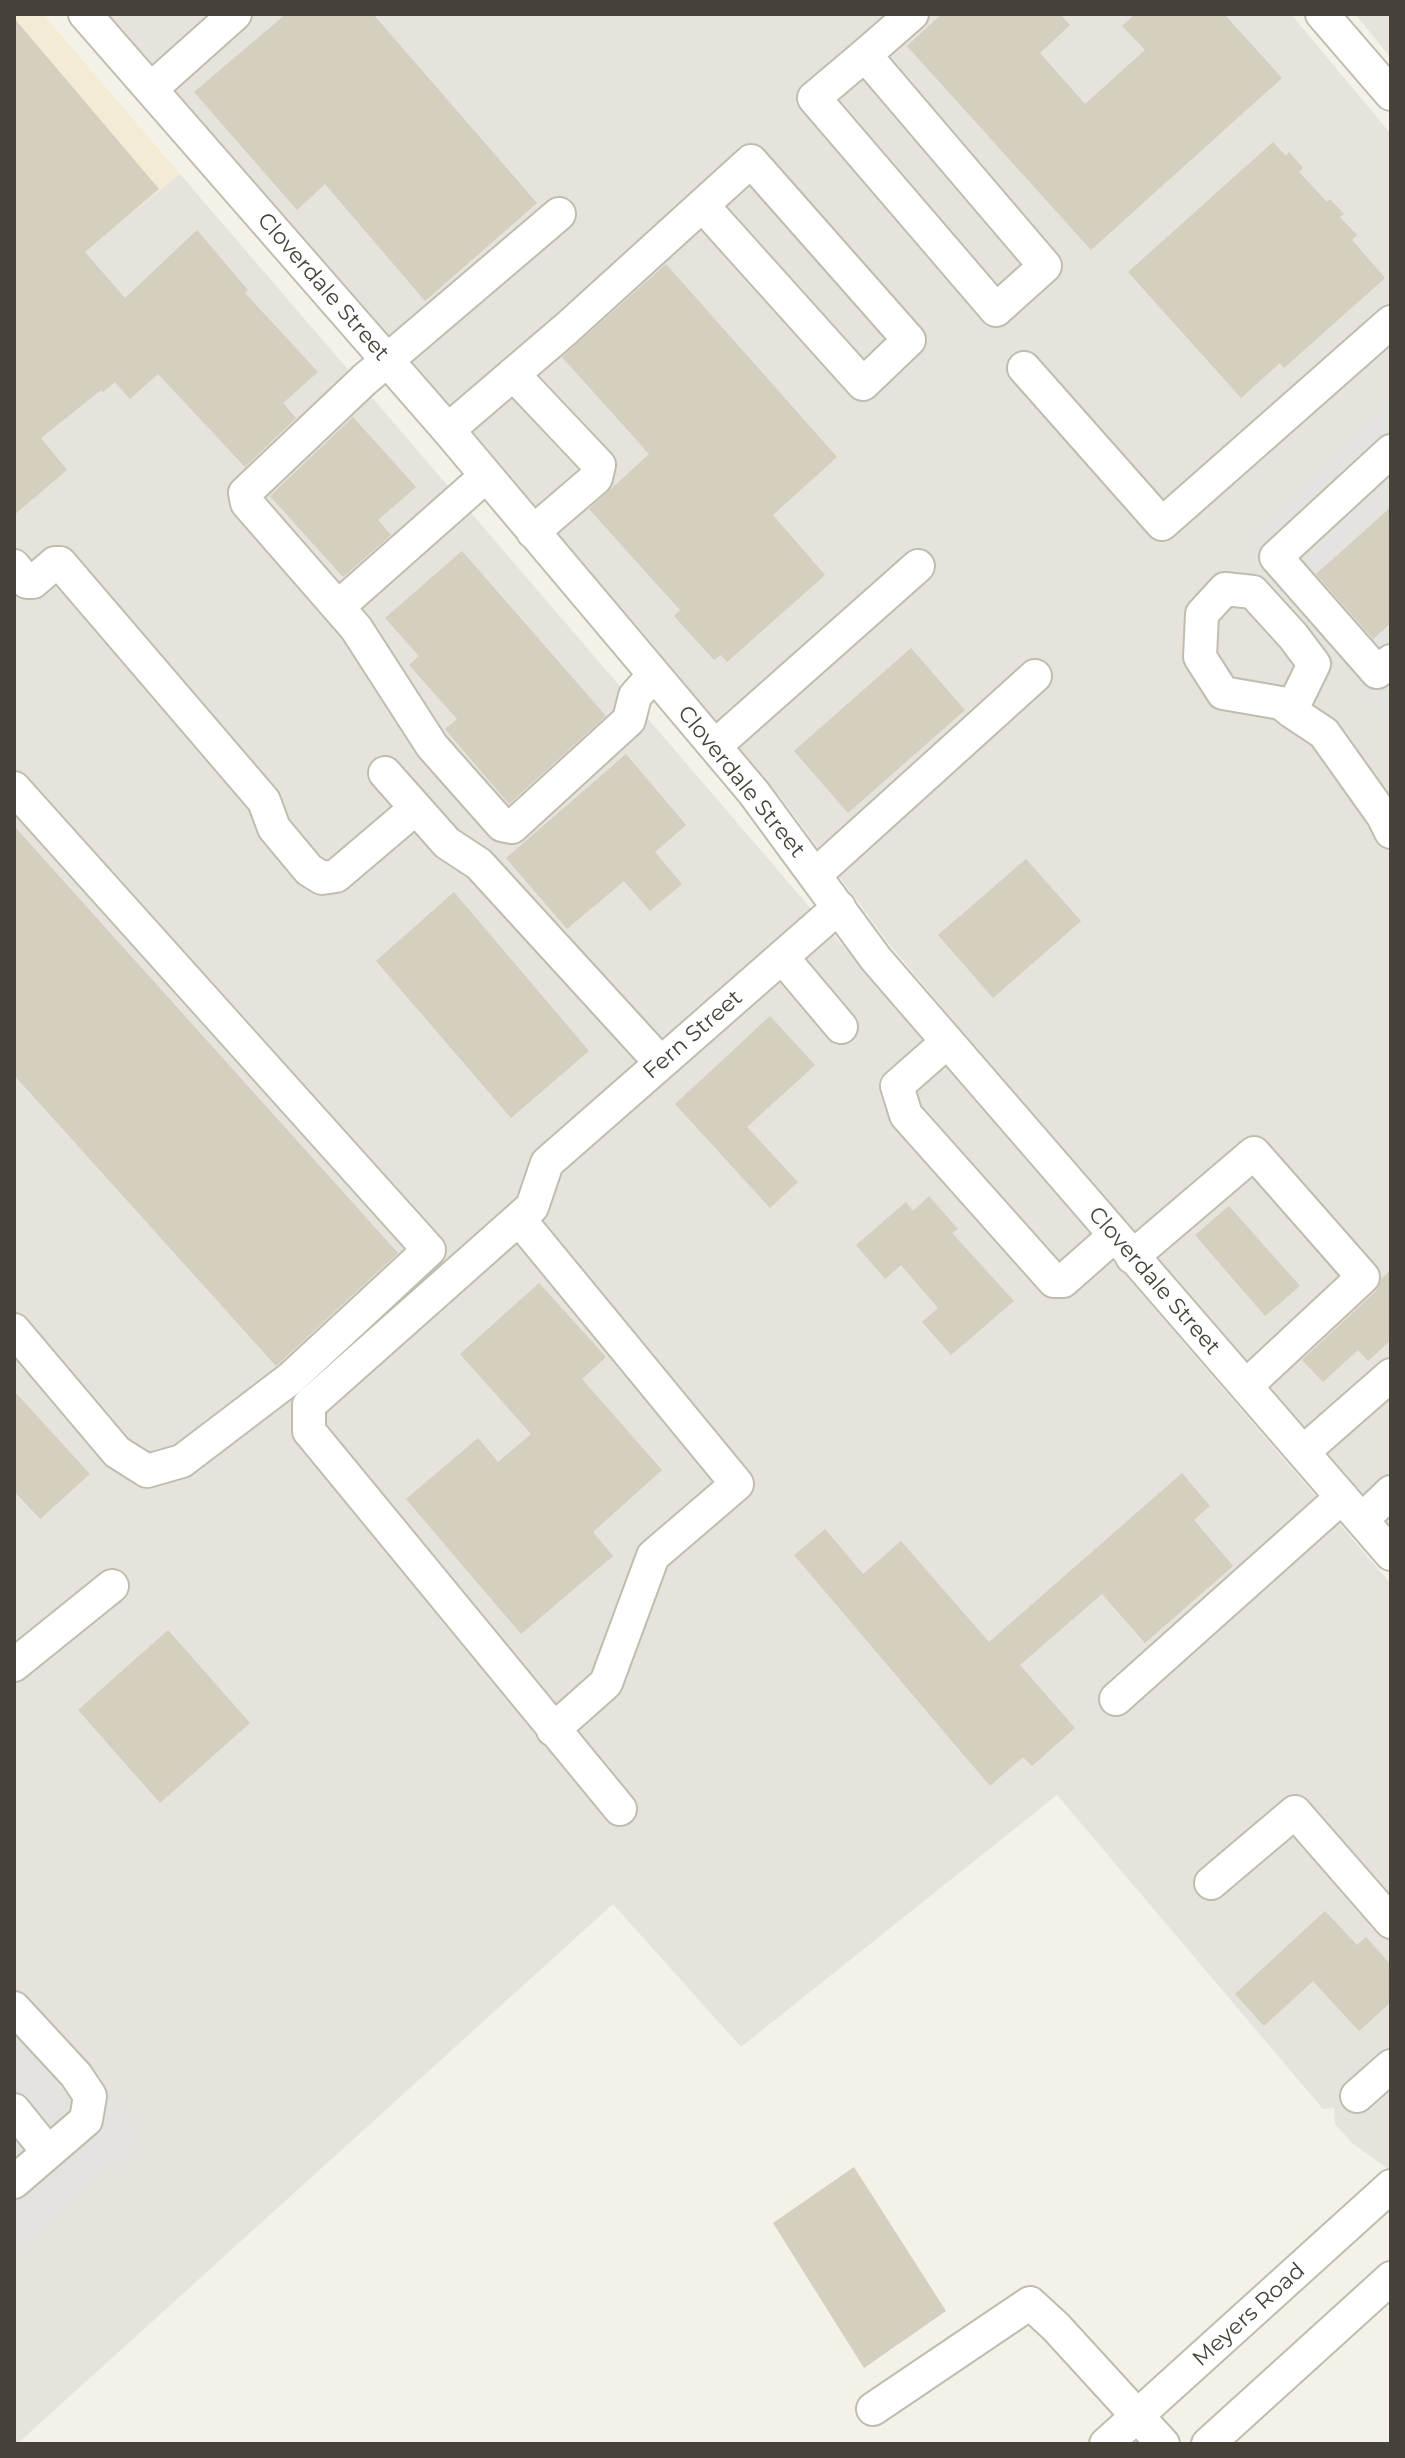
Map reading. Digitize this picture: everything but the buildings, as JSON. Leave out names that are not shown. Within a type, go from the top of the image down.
[{"type":"street","name":"Cloverdale Street","points":[[85,14],[448,430],[715,746],[754,793],[876,959],[1391,1554]]},
{"type":"street","points":[[151,89],[235,14]]},
{"type":"street","points":[[865,55],[1045,266],[996,310],[814,98],[912,14]]},
{"type":"street","points":[[1322,14],[1391,94]]},
{"type":"street","points":[[448,430],[751,161],[909,340],[863,384],[703,206]]},
{"type":"street","points":[[559,214],[387,360],[245,493],[247,503],[356,628],[432,746],[502,825],[512,827],[629,720],[635,696],[654,675]]},
{"type":"street","points":[[1024,368],[1162,524],[1391,322]]},
{"type":"street","points":[[513,374],[599,465],[596,478],[533,532]]},
{"type":"street","points":[[1391,451],[1276,557],[1377,672],[1391,661]]},
{"type":"street","points":[[338,607],[486,476]]},
{"type":"street","points":[[14,566],[27,582],[33,582],[55,563],[60,563],[264,801],[274,828],[309,870],[322,878],[336,876],[416,808]]},
{"type":"street","points":[[715,746],[918,566]]},
{"type":"street","points":[[815,875],[1035,676]]},
{"type":"street","points":[[1291,711],[1324,733],[1391,832]]},
{"type":"street","points":[[385,773],[447,843],[479,864],[661,1063]]},
{"type":"street","points":[[14,788],[429,1250],[291,1378],[182,1461],[147,1471],[117,1452],[14,1330]]},
{"type":"street","name":"Fern Street","points":[[519,1219],[532,1207],[547,1163],[839,907]]},
{"type":"street","points":[[782,957],[841,1027]]},
{"type":"street","points":[[947,1042],[897,1086],[906,1115],[1054,1281],[1063,1281],[1123,1246],[1254,1153],[1363,1277],[1246,1386]]},
{"type":"street","points":[[553,1730],[606,1683],[653,1556],[737,1484],[519,1219],[309,1405],[309,1431],[553,1730],[620,1809]]},
{"type":"street","points":[[1303,1452],[1391,1375]]},
{"type":"street","points":[[1116,1699],[1352,1508],[1391,1492]]},
{"type":"street","points":[[14,1665],[112,1586]]},
{"type":"street","points":[[1211,1883],[1295,1812],[1391,1922]]},
{"type":"street","points":[[14,2008],[76,2075],[90,2096],[86,2120],[14,2182]]},
{"type":"street","points":[[1357,2096],[1391,2066]]},
{"type":"street","points":[[14,2110],[48,2152]]},
{"type":"street","name":"Meyers Road","points":[[1106,2444],[1391,2186]]},
{"type":"street","points":[[1208,2444],[1391,2278]]},
{"type":"street","points":[[873,2409],[1030,2303],[1056,2327],[1163,2444]]},
{"type":"shaded area","points":[[14,14],[43,14],[180,174],[87,255],[14,168]]},
{"type":"shaded area","points":[[105,14],[1291,14],[1391,134],[1391,1530],[1020,1101],[889,944],[781,798]]},
{"type":"shaded area","points":[[1355,14],[1391,14],[1391,58]]},
{"type":"shaded area","points":[[14,168],[85,251],[180,174],[1391,1584],[1391,2166],[1388,2169],[1352,2143],[1335,2124],[1334,2108],[1323,2109],[1057,1795],[741,2047],[613,1904],[14,2444]]},
{"type":"shaded area","points":[[1391,398],[1391,507],[1314,576],[1371,641],[1391,623],[1391,708],[1385,713],[1256,565],[1266,550],[1253,534]]},
{"type":"shaded area","points":[[14,1995],[145,2136],[14,2255],[15,2156]]}]
